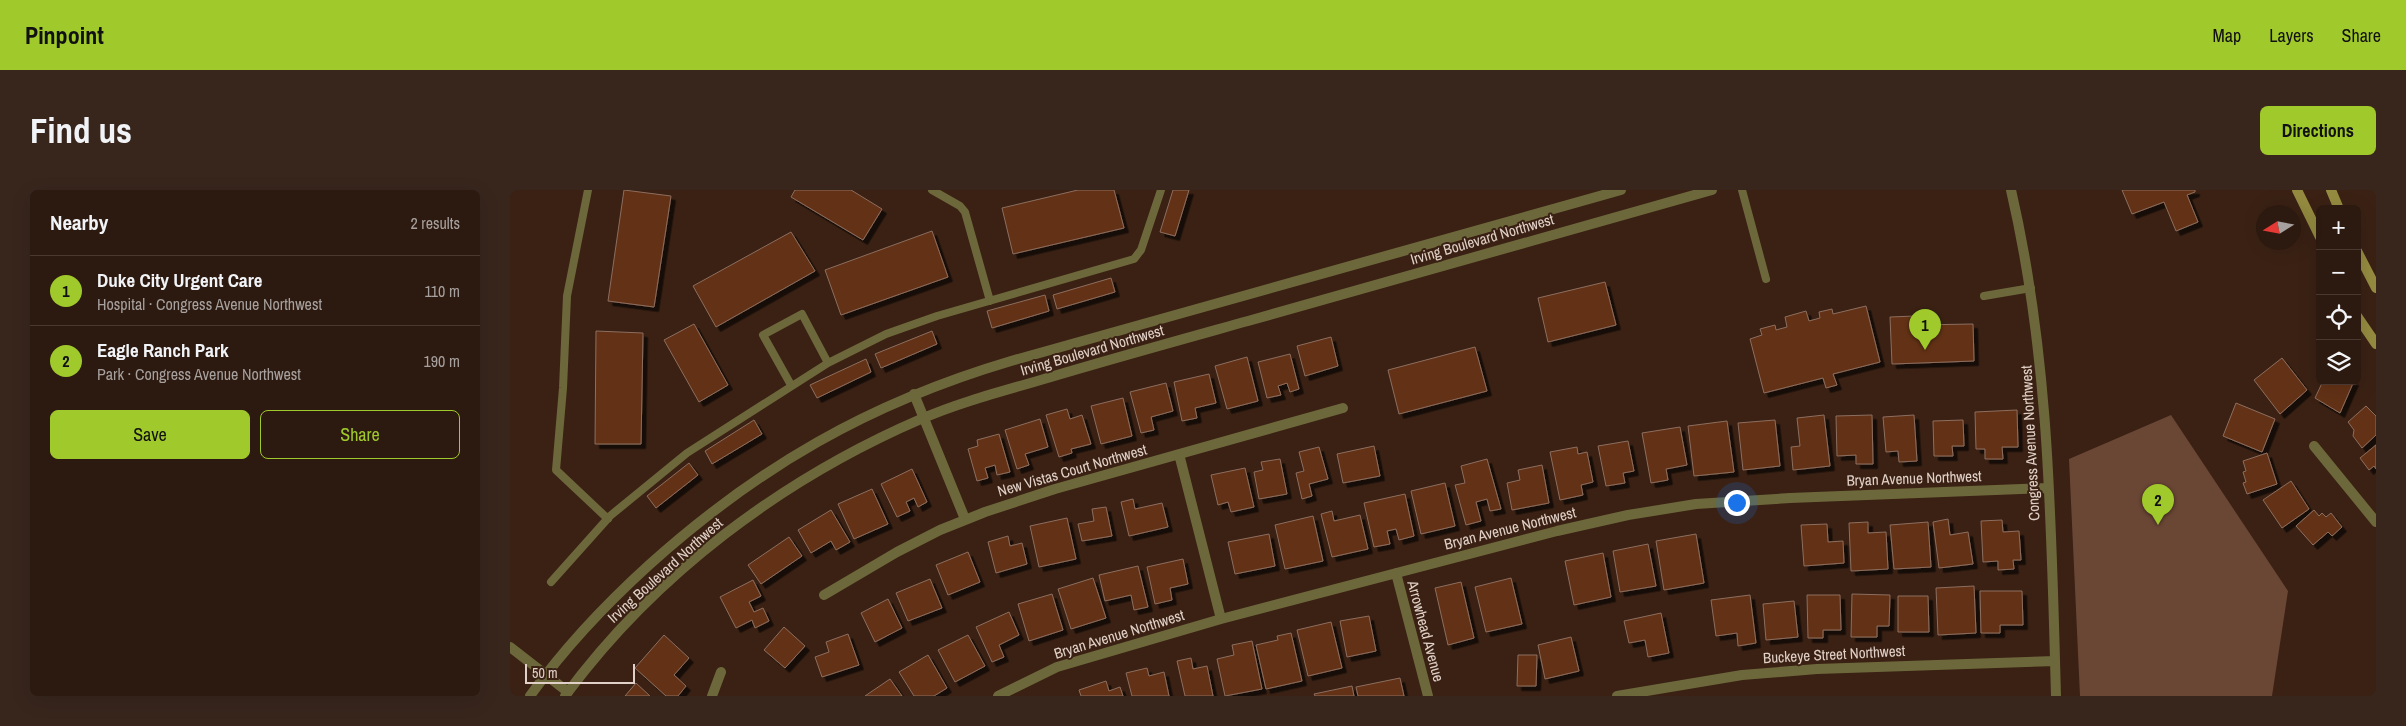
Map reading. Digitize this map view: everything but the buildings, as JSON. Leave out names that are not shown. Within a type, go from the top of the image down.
[{"type":"main road","points":[[2297,190],[2316,229]]},
{"type":"main road","points":[[2331,190],[2338,205]]},
{"type":"main road","points":[[2337,190],[2338,205]]},
{"type":"main road","points":[[2361,258],[2375,284]]},
{"type":"main road","points":[[2361,322],[2376,344]]},
{"type":"street","name":"Irving Boulevard Northwest","points":[[530,696],[576,636],[616,595],[720,505],[752,482],[827,436],[914,394],[1019,359],[1621,190]]},
{"type":"street","name":"Irving Boulevard Northwest","points":[[566,694],[592,660],[632,616],[733,528],[794,485],[840,459],[923,418],[1056,376],[1712,190]]},
{"type":"street","name":"Congress Avenue Northwest","points":[[2012,190],[2031,288],[2044,393],[2056,696]]},
{"type":"street","points":[[914,394],[965,519]]},
{"type":"street","name":"New Vistas Court Northwest","points":[[824,595],[897,552],[965,519],[1055,489],[1343,408]]},
{"type":"street","points":[[2314,446],[2376,522]]},
{"type":"street","points":[[1179,454],[1221,619]]},
{"type":"street","name":"Bryan Avenue Northwest","points":[[998,696],[1056,667],[1221,619],[1557,531],[1628,515],[1696,504],[1790,498],[2048,488]]},
{"type":"street","name":"Arrowhead Avenue","points":[[1396,573],[1428,696]]},
{"type":"street","points":[[510,647],[546,674],[566,694]]},
{"type":"street","name":"Buckeye Street Northwest","points":[[1616,696],[1742,675],[1817,669],[2054,660]]},
{"type":"street","points":[[712,696],[721,672]]},
{"type":"lane","points":[[588,190],[567,296],[563,388],[556,470],[608,519]]},
{"type":"lane","points":[[932,190],[960,206],[965,212],[990,301]]},
{"type":"lane","points":[[551,582],[608,519],[687,453],[828,363],[886,334],[1134,259],[1141,250],[1161,190]]},
{"type":"lane","points":[[1742,190],[1766,279]]},
{"type":"lane","points":[[1984,296],[2031,288]]},
{"type":"lane","points":[[791,385],[762,335],[802,314],[828,363]]},
{"type":"shaded area","points":[[2171,415],[2288,591],[2272,696],[2080,696],[2069,459]]},
{"type":"place","name":"Duke City Urgent Care","points":[[1925,350]]},
{"type":"place","name":"Eagle Ranch Park","points":[[2158,525]]}]
